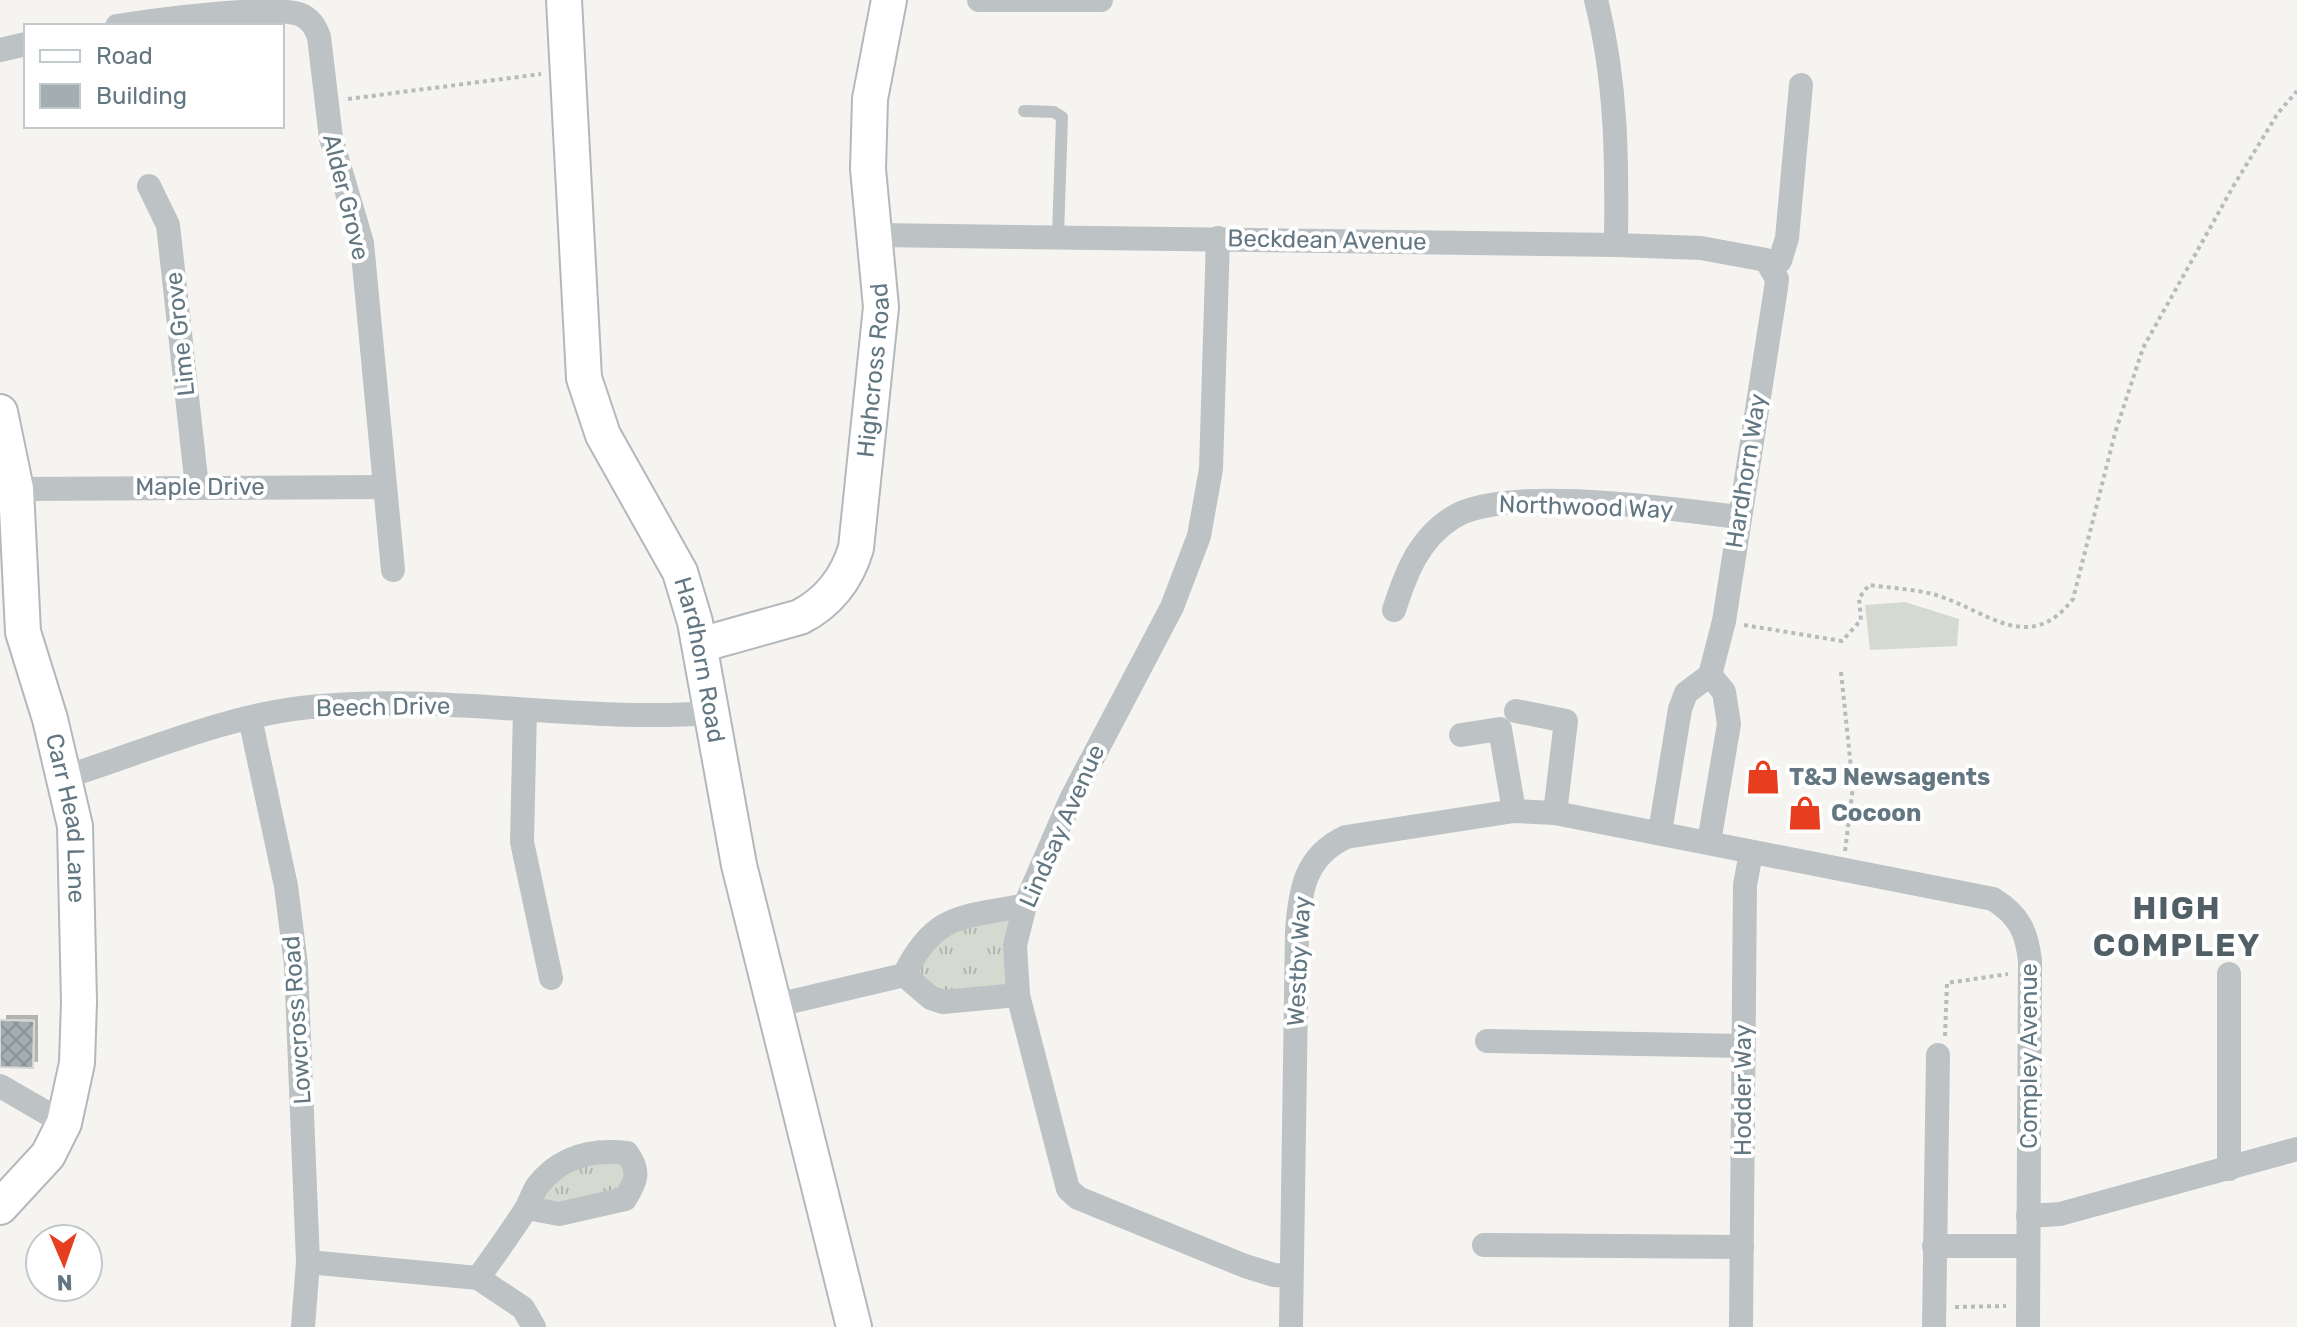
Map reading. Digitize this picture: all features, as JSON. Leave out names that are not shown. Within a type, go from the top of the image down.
[{"type":"street","name":"Hardhorn Road","points":[[564,0],[581,349],[589,397],[603,435],[680,572],[700,645],[739,865],[777,1005],[854,1327]]},
{"type":"street","name":"Highcross Road","points":[[700,645],[800,617],[825,600],[850,567],[856,548],[881,307],[868,169],[869,113],[876,55],[889,0]]},
{"type":"street","points":[[979,0],[1101,0]]},
{"type":"street","points":[[1596,0],[1611,65],[1616,112],[1616,245]]},
{"type":"street","name":"Alder Grove","points":[[140,24],[281,12],[301,15],[314,25],[319,37],[331,138],[362,243],[393,570]]},
{"type":"street","points":[[0,50],[24,44]]},
{"type":"street","points":[[1773,267],[1780,261],[1787,238],[1801,85]]},
{"type":"street","name":"Lime Grove","points":[[149,186],[168,225],[197,487]]},
{"type":"street","name":"Beckdean Avenue","points":[[876,235],[1058,235],[1616,245],[1732,251],[1766,260],[1773,267]]},
{"type":"street","name":"Lindsay Avenue","points":[[1218,238],[1211,469],[1199,536],[1172,607],[1078,785],[1025,905],[1015,945],[1018,995],[1068,1189],[1078,1198],[1245,1266],[1274,1275],[1291,1276]]},
{"type":"street","name":"Hardhorn Way","points":[[1710,675],[1724,621],[1776,288],[1773,267]]},
{"type":"street","name":"Carr Head Lane","points":[[0,412],[16,489],[12,634],[65,777],[75,826],[79,1002],[77,1063],[64,1123],[48,1155],[0,1207]]},
{"type":"street","name":"Maple Drive","points":[[16,489],[384,487]]},
{"type":"street","name":"Northwood Way","points":[[1394,610],[1412,560],[1426,540],[1453,517],[1473,507],[1497,501],[1527,501],[1656,506],[1738,517]]},
{"type":"street","points":[[1660,832],[1680,709],[1686,693],[1710,675],[1724,692],[1729,724],[1709,842]]},
{"type":"street","name":"Beech Drive","points":[[65,777],[250,718],[291,709],[418,703],[525,710],[711,713]]},
{"type":"street","points":[[525,710],[522,842],[551,978]]},
{"type":"street","points":[[1516,711],[1566,721],[1555,813]]},
{"type":"street","name":"Lowcross Road","points":[[250,718],[269,793],[295,953],[308,1262],[303,1327]]},
{"type":"street","points":[[1461,735],[1500,729],[1514,811]]},
{"type":"street","name":"Westby Way","points":[[1291,1327],[1297,931],[1305,874],[1331,844],[1346,837],[1514,811],[1555,813],[1660,832]]},
{"type":"street","name":"Compley Avenue","points":[[1660,832],[1751,853],[1993,899],[2012,912],[2025,931],[2031,971],[2028,1317]]},
{"type":"street","name":"Hodder Way","points":[[1741,1327],[1745,885],[1751,853]]},
{"type":"street","points":[[904,975],[918,947],[944,924],[1025,905]]},
{"type":"street","points":[[2229,974],[2229,1169]]},
{"type":"street","points":[[777,1005],[904,975]]},
{"type":"street","points":[[904,975],[931,998],[943,1002],[1018,995]]},
{"type":"street","points":[[1487,1041],[1743,1046]]},
{"type":"street","points":[[1931,1071],[1934,1317]]},
{"type":"street","points":[[0,1086],[64,1123]]},
{"type":"street","points":[[2028,1216],[2060,1214],[2297,1149]]},
{"type":"street","points":[[478,1278],[527,1208]]},
{"type":"street","points":[[1484,1245],[1742,1247]]},
{"type":"street","points":[[1934,1246],[2028,1246]]},
{"type":"street","points":[[308,1262],[478,1278],[523,1308],[534,1327]]},
{"type":"lane","points":[[1024,111],[1054,112],[1062,117],[1058,235]]},
{"type":"path","points":[[325,102],[568,71]]},
{"type":"path","points":[[1724,621],[1842,641],[1861,620],[1859,598],[1869,585],[1935,595],[2010,626],[2033,628],[2059,617],[2073,599],[2115,433],[2143,348],[2234,185],[2278,113],[2297,91]]},
{"type":"path","points":[[1841,672],[1853,787],[1843,869]]},
{"type":"path","points":[[1931,1071],[1945,1046],[1947,983],[2031,971]]},
{"type":"path","points":[[1934,1317],[2028,1317]]},
{"type":"green space","points":[[1905,602],[1959,619],[1957,646],[1870,650],[1865,605]]},
{"type":"green space","points":[[1025,905],[1018,995],[919,989],[918,947]]},
{"type":"green space","points":[[627,1153],[625,1199],[527,1208],[560,1168]]},
{"type":"building","points":[[0,1020],[34,1021],[33,1068],[0,1067]]},
{"type":"place","name":"T&J Newsagents","points":[[1763,777]]},
{"type":"place","name":"Cocoon","points":[[1805,813]]},
{"type":"district","name":"HIGH COMPLEY","points":[[2177,926]]}]
